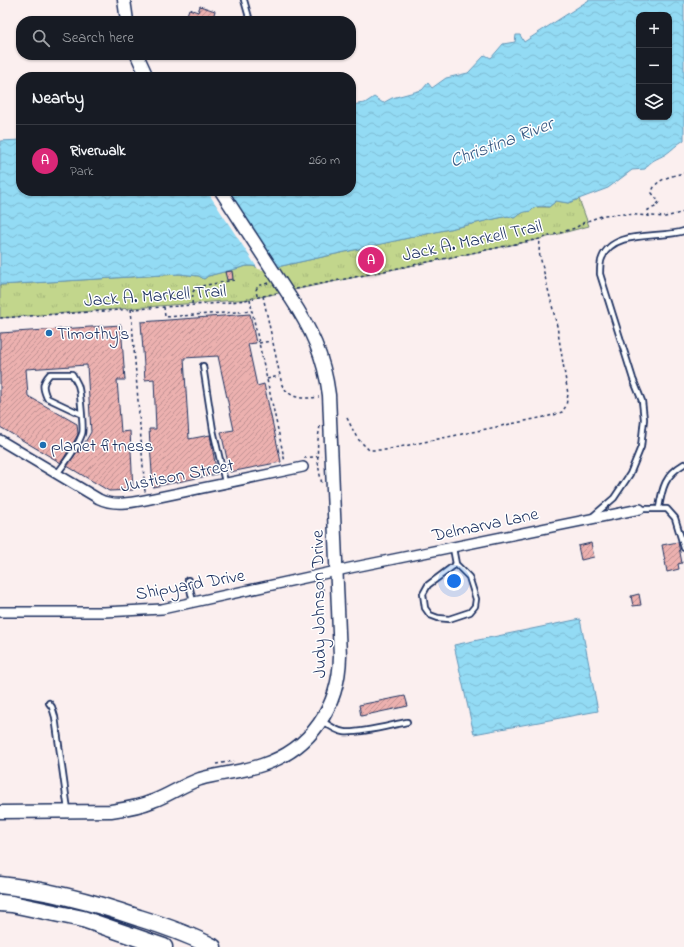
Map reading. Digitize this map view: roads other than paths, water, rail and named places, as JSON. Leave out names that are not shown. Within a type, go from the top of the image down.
[{"type":"highway","points":[[7,886],[55,893],[92,902],[178,932],[213,947]]},
{"type":"highway","points":[[6,904],[83,919],[164,947]]},
{"type":"street","points":[[124,0],[126,16]]},
{"type":"street","points":[[139,60],[145,72]]},
{"type":"street","name":"Judy Johnson Drive","points":[[0,812],[107,811],[132,808],[153,802],[198,780],[221,773],[262,765],[277,759],[295,748],[308,736],[322,720],[336,691],[340,668],[332,572],[332,455],[329,395],[322,361],[309,328],[288,293],[224,196]]},
{"type":"street","name":"Justison Street","points":[[0,440],[103,501],[119,503],[145,500],[287,470],[303,462]]},
{"type":"street","name":"Delmarva Lane","points":[[332,572],[640,509]]},
{"type":"street","name":"Shipyard Drive","points":[[0,612],[140,611],[162,609],[332,572]]},
{"type":"lane","points":[[244,0],[249,16]]},
{"type":"lane","points":[[589,520],[614,498],[630,474],[641,447],[644,419],[642,401],[633,379],[600,274],[602,258],[609,248],[621,240],[637,236],[666,235],[684,231]]},
{"type":"lane","points":[[203,366],[213,430],[225,482]]},
{"type":"lane","points":[[57,474],[77,446],[83,432],[78,385],[72,374],[50,374],[44,382],[44,391],[47,398],[81,414]]},
{"type":"lane","points":[[659,508],[663,486],[672,472],[684,464]]},
{"type":"lane","points":[[640,509],[667,508],[675,518],[684,548]]},
{"type":"lane","points":[[453,548],[456,564],[469,577],[476,599],[475,606],[470,612],[449,619],[438,618],[430,615],[425,608],[423,594],[428,585],[456,564]]},
{"type":"lane","points":[[188,580],[193,602]]},
{"type":"lane","points":[[49,703],[55,717],[68,811]]},
{"type":"lane","points":[[322,720],[335,729],[344,732],[357,732],[407,722]]},
{"type":"water","name":"Christina River","points":[[589,0],[684,0],[684,140],[666,154],[652,161],[645,169],[632,170],[608,188],[568,203],[556,201],[549,207],[537,207],[514,218],[508,216],[268,269],[247,266],[208,276],[204,279],[199,276],[179,274],[0,285],[0,141],[16,140],[16,196],[356,196],[356,104],[365,103],[374,97],[383,103],[392,98],[422,90],[428,83],[432,88],[446,78],[468,73],[485,55],[491,58],[503,44],[515,42],[516,35],[520,35],[524,42]]},
{"type":"water","points":[[580,619],[598,711],[474,734],[454,645]]},
{"type":"place","name":"Riverwalk","points":[[371,260]]},
{"type":"place","name":"Timothy's","points":[[49,333]]},
{"type":"place","name":"planet fitness","points":[[43,445]]}]
